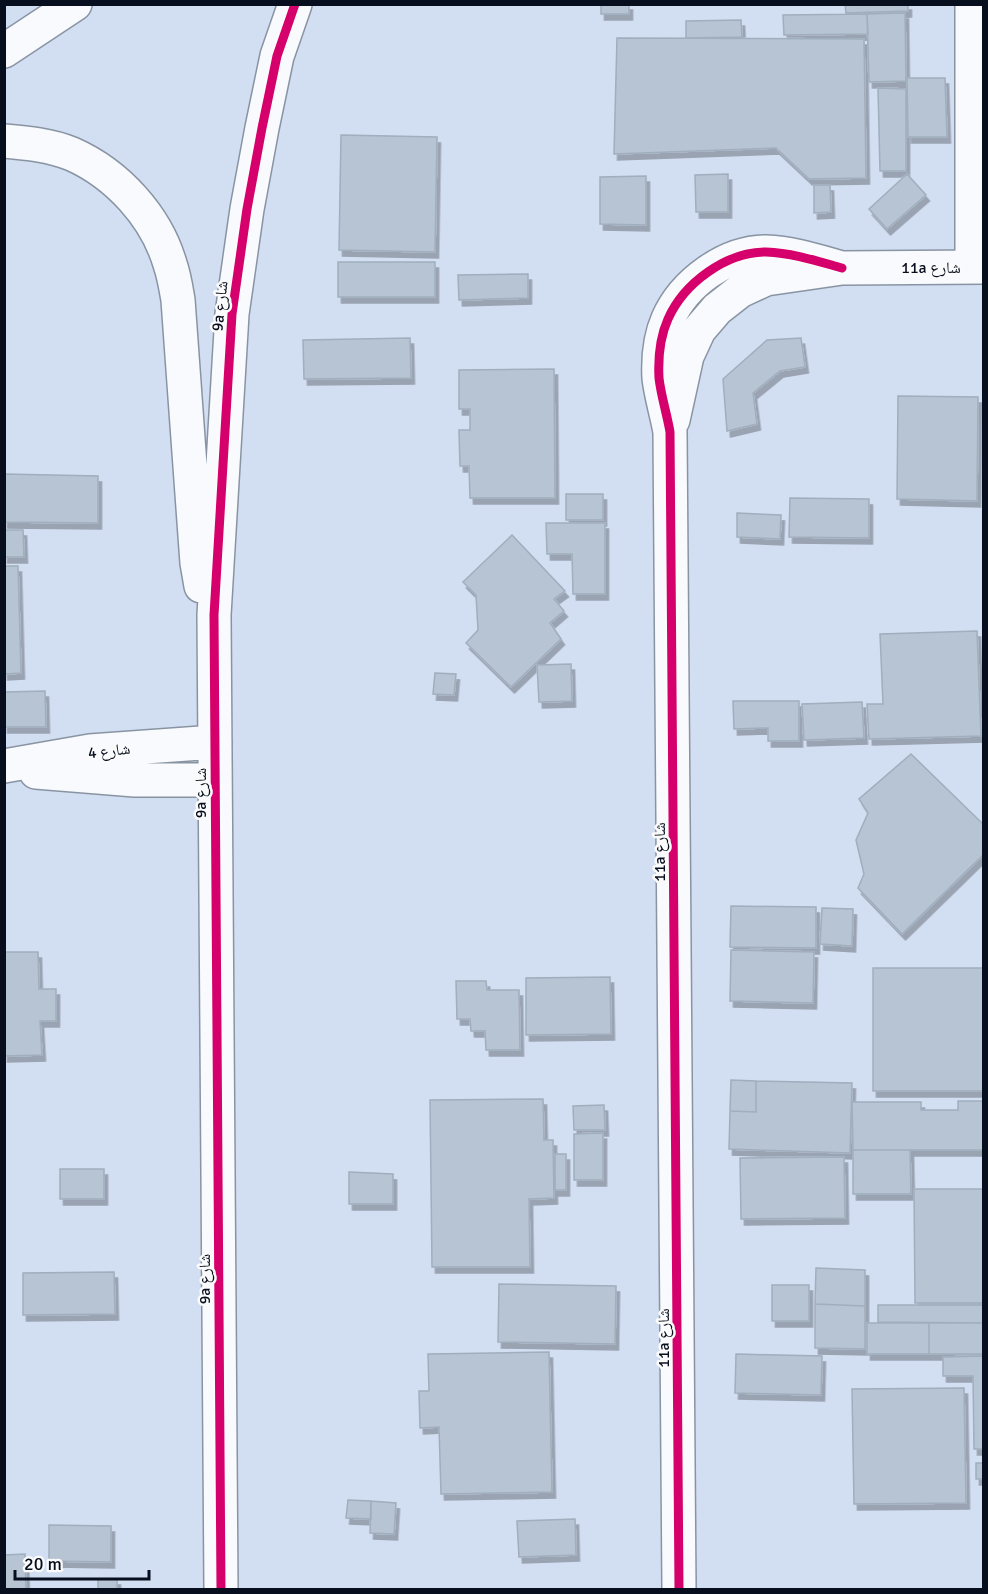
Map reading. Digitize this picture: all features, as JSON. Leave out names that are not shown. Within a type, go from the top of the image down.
[{"type":"street","points":[[4,51],[75,4]]},
{"type":"street","name":"9a شارع","points":[[221,1590],[214,615],[232,315],[247,209],[262,128],[277,56],[295,4]]},
{"type":"street","name":"11a شارع","points":[[680,1590],[670,432],[687,356],[699,330],[717,309],[740,291],[766,279],[842,268],[978,267],[972,4]]},
{"type":"street","name":"9a شارع","points":[[4,141],[35,143],[71,154],[104,173],[132,198],[155,228],[166,254],[178,300],[197,563],[202,590],[214,615]]},
{"type":"street","name":"شارع 4","points":[[4,767],[90,751],[215,742]]},
{"type":"street","name":"شارع 4","points":[[4,767],[45,773],[123,779],[215,780]]},
{"type":"building","points":[[601,4],[629,4],[629,14],[601,14]]},
{"type":"building","points":[[845,4],[908,4],[908,11],[846,13]]},
{"type":"building","points":[[905,13],[906,81],[869,82],[867,14]]},
{"type":"building","points":[[867,14],[868,34],[784,35],[783,15]]},
{"type":"building","points":[[741,20],[742,37],[686,38],[686,21]]},
{"type":"building","points":[[617,38],[864,39],[866,178],[809,179],[776,148],[614,154]]},
{"type":"building","points":[[907,78],[945,78],[947,137],[908,137]]},
{"type":"building","points":[[878,88],[906,89],[906,171],[880,171]]},
{"type":"building","points":[[341,135],[437,137],[435,252],[339,250]]},
{"type":"building","points":[[728,174],[728,212],[696,212],[695,175]]},
{"type":"building","points":[[907,174],[926,195],[887,229],[869,209]]},
{"type":"building","points":[[646,176],[646,225],[600,224],[600,177]]},
{"type":"building","points":[[814,185],[830,185],[831,212],[814,213]]},
{"type":"building","points":[[338,262],[435,262],[435,297],[338,297]]},
{"type":"building","points":[[528,274],[528,298],[459,300],[458,275]]},
{"type":"building","points":[[410,338],[411,378],[304,379],[303,340]]},
{"type":"building","points":[[801,338],[805,367],[780,371],[753,393],[757,424],[727,431],[723,379],[767,340]]},
{"type":"building","points":[[554,369],[555,498],[470,498],[469,466],[460,466],[459,430],[470,430],[470,409],[459,409],[459,370]]},
{"type":"building","points":[[898,396],[978,397],[977,501],[897,499]]},
{"type":"building","points":[[4,474],[98,476],[98,523],[4,522]]},
{"type":"building","points":[[566,494],[603,494],[603,520],[566,520]]},
{"type":"building","points":[[790,498],[869,499],[869,538],[789,537]]},
{"type":"building","points":[[737,513],[781,515],[780,539],[737,537]]},
{"type":"building","points":[[546,523],[605,523],[605,594],[573,594],[572,554],[547,554]]},
{"type":"building","points":[[4,530],[23,530],[24,557],[4,557]]},
{"type":"building","points":[[512,535],[565,591],[554,599],[564,611],[550,623],[561,639],[511,687],[466,643],[478,630],[476,595],[463,582]]},
{"type":"building","points":[[4,566],[18,566],[21,673],[4,674]]},
{"type":"building","points":[[977,631],[981,736],[869,739],[867,704],[883,704],[880,634]]},
{"type":"building","points":[[571,664],[572,701],[539,702],[537,665]]},
{"type":"building","points":[[435,673],[456,674],[454,695],[433,694]]},
{"type":"building","points":[[45,691],[46,727],[4,727],[4,692]]},
{"type":"building","points":[[733,701],[799,701],[799,741],[768,741],[768,728],[734,729]]},
{"type":"building","points":[[862,702],[864,738],[804,740],[802,704]]},
{"type":"building","points":[[911,754],[984,825],[984,854],[902,934],[858,888],[864,874],[856,840],[868,813],[859,799]]},
{"type":"building","points":[[731,906],[816,907],[816,948],[730,947]]},
{"type":"building","points":[[822,908],[853,909],[852,946],[820,944]]},
{"type":"building","points":[[731,950],[814,952],[813,1003],[730,1001]]},
{"type":"building","points":[[4,952],[38,952],[39,989],[56,989],[56,1021],[40,1021],[42,1055],[4,1056]]},
{"type":"building","points":[[873,968],[984,968],[984,1091],[873,1091]]},
{"type":"building","points":[[610,977],[611,1034],[526,1035],[526,978]]},
{"type":"building","points":[[456,981],[486,981],[487,990],[519,990],[520,1050],[486,1050],[485,1031],[471,1031],[470,1019],[457,1019]]},
{"type":"building","points":[[731,1080],[756,1081],[756,1112],[730,1111]]},
{"type":"building","points":[[756,1081],[852,1083],[850,1153],[729,1149],[730,1111],[756,1112]]},
{"type":"building","points":[[543,1099],[544,1140],[553,1140],[554,1198],[529,1199],[530,1267],[432,1267],[430,1100]]},
{"type":"building","points":[[958,1101],[984,1101],[984,1150],[853,1150],[852,1102],[921,1102],[921,1110],[958,1110]]},
{"type":"building","points":[[604,1105],[605,1130],[574,1130],[573,1106]]},
{"type":"building","points":[[603,1133],[603,1180],[574,1180],[574,1134]]},
{"type":"building","points":[[853,1150],[910,1150],[911,1194],[853,1194]]},
{"type":"building","points":[[555,1154],[566,1154],[566,1190],[555,1190]]},
{"type":"building","points":[[844,1157],[845,1218],[741,1219],[740,1158]]},
{"type":"building","points":[[60,1169],[104,1169],[104,1199],[60,1199]]},
{"type":"building","points":[[349,1172],[393,1174],[393,1204],[349,1204]]},
{"type":"building","points":[[914,1189],[984,1189],[984,1303],[915,1303]]},
{"type":"building","points":[[816,1268],[865,1270],[865,1306],[815,1304]]},
{"type":"building","points":[[114,1272],[115,1314],[23,1315],[23,1273]]},
{"type":"building","points":[[499,1284],[616,1286],[615,1344],[498,1342]]},
{"type":"building","points":[[772,1285],[809,1285],[809,1321],[772,1321]]},
{"type":"building","points":[[815,1304],[865,1306],[865,1349],[815,1348]]},
{"type":"building","points":[[878,1305],[984,1305],[984,1323],[878,1322]]},
{"type":"building","points":[[867,1323],[929,1323],[929,1354],[867,1354]]},
{"type":"building","points":[[929,1323],[984,1323],[984,1354],[929,1354]]},
{"type":"building","points":[[549,1352],[552,1492],[441,1494],[439,1427],[420,1428],[419,1391],[429,1391],[428,1354]]},
{"type":"building","points":[[736,1354],[822,1356],[821,1395],[735,1393]]},
{"type":"building","points":[[984,1356],[984,1449],[974,1449],[973,1376],[943,1376],[943,1357]]},
{"type":"building","points":[[964,1388],[966,1503],[854,1504],[852,1389]]},
{"type":"building","points":[[976,1463],[984,1463],[984,1479],[976,1479]]},
{"type":"building","points":[[348,1500],[371,1501],[371,1519],[346,1518]]},
{"type":"building","points":[[371,1501],[396,1503],[394,1534],[370,1533]]},
{"type":"building","points":[[575,1519],[576,1555],[519,1557],[517,1521]]},
{"type":"building","points":[[49,1525],[111,1526],[111,1562],[49,1561]]},
{"type":"building","points":[[25,1554],[26,1590],[4,1590],[4,1555]]},
{"type":"building","points":[[98,1579],[117,1579],[117,1590],[98,1590]]},
{"type":"cycle path","points":[[221,1590],[214,615],[232,314],[247,209],[262,128],[277,56],[295,4]]},
{"type":"cycle path","points":[[679,1590],[670,432],[659,378],[660,348],[668,319],[684,293],[708,272],[736,257],[751,253],[776,253],[842,268]]}]
